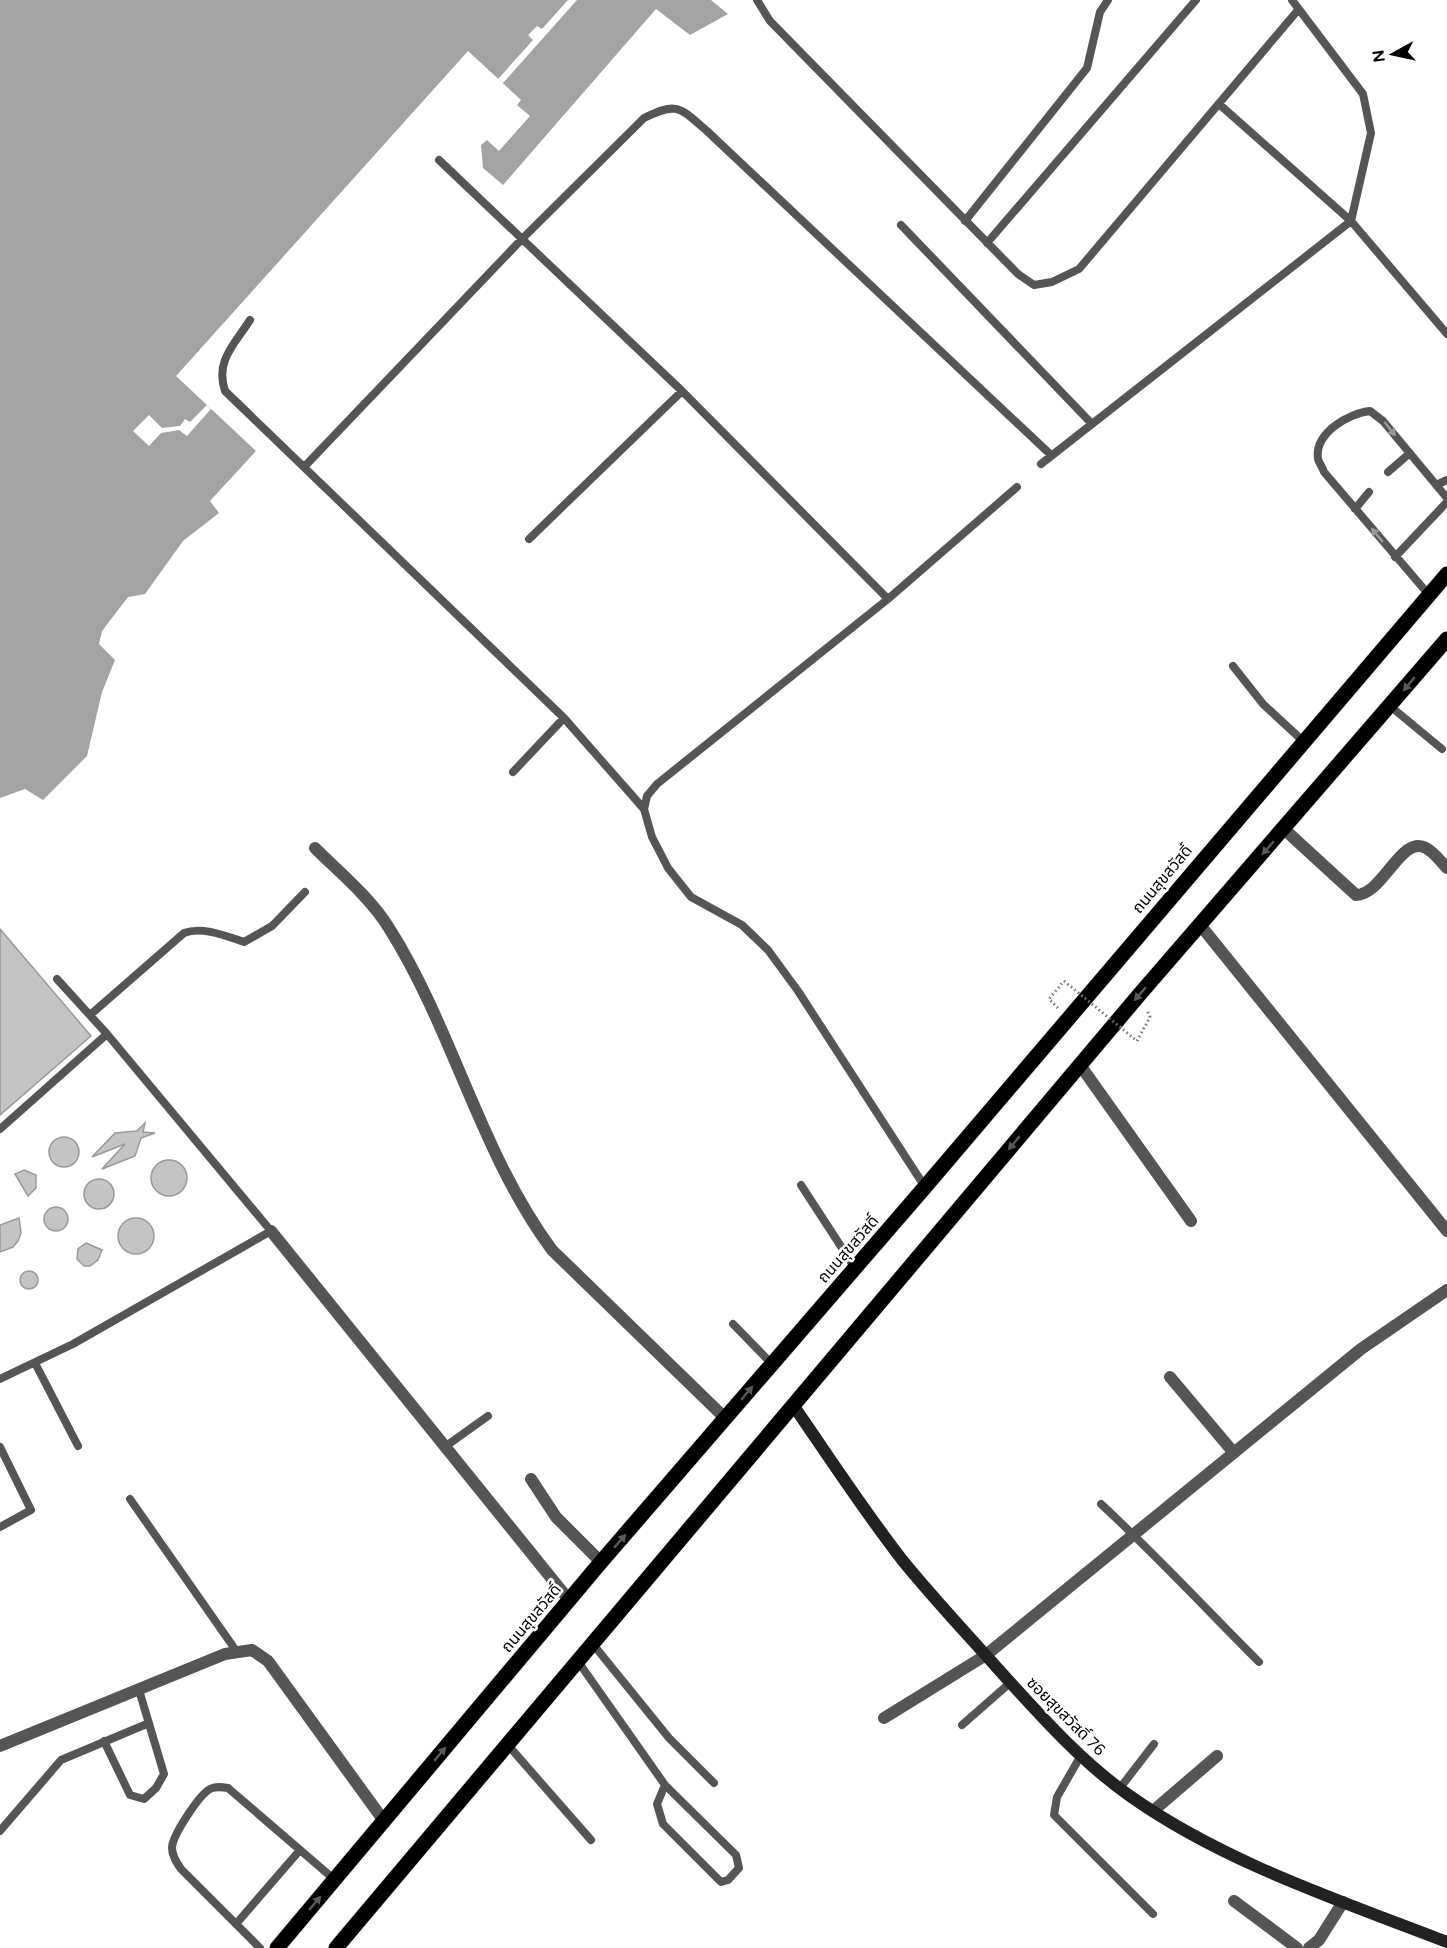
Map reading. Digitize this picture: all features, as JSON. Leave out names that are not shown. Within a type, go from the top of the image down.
[{"type":"main road","name":"ถนนสุขสวัสดิ์","points":[[277,1948],[601,1562],[925,1187],[1447,574]]},
{"type":"main road","points":[[343,1946],[577,1660],[1139,995],[1445,645]]},
{"type":"street","points":[[1284,829],[1356,895],[1362,895],[1374,888],[1406,850],[1415,847],[1425,848],[1447,868]]},
{"type":"street","points":[[315,848],[375,906],[390,928],[437,1020],[497,1153],[537,1230],[552,1250],[725,1418]]},
{"type":"street","points":[[1201,926],[1447,1231]]},
{"type":"street","points":[[1080,1065],[1191,1221]]},
{"type":"street","points":[[271,1231],[447,1446],[569,1600]]},
{"type":"street","points":[[884,1718],[986,1655],[1135,1536],[1369,1343],[1447,1290]]},
{"type":"street","points":[[1170,1377],[1234,1453]]},
{"type":"street","name":"ซอยสุขสวัสดิ์ 76","points":[[793,1405],[903,1560],[968,1638],[1080,1757],[1153,1811],[1250,1862],[1343,1902],[1447,1942]]},
{"type":"street","points":[[531,1479],[556,1517],[601,1562]]},
{"type":"street","points":[[0,1746],[225,1654],[252,1650],[268,1661],[384,1821]]},
{"type":"street","points":[[1153,1811],[1217,1756]]},
{"type":"street","points":[[1234,1901],[1297,1948]]},
{"type":"street","points":[[1309,1948],[1319,1940],[1343,1902]]},
{"type":"lane","points":[[757,0],[770,21],[987,243],[1018,274],[1034,285],[1052,282],[1079,269],[1298,10]]},
{"type":"lane","points":[[965,220],[1087,68],[1100,12],[1108,0]]},
{"type":"lane","points":[[987,243],[1196,0]]},
{"type":"lane","points":[[1041,464],[1351,221],[1371,133],[1363,94],[1292,0]]},
{"type":"lane","points":[[1219,104],[1351,221],[1447,334]]},
{"type":"lane","points":[[304,466],[522,239],[645,118],[666,107],[682,110],[1051,456]]},
{"type":"lane","points":[[440,160],[682,391],[888,599]]},
{"type":"lane","points":[[901,225],[1092,424]]},
{"type":"lane","points":[[250,320],[223,363],[220,375],[225,391],[564,718],[644,809],[652,837],[668,868],[691,897],[742,925],[768,950],[825,1031],[925,1187]]},
{"type":"lane","points":[[529,540],[682,391]]},
{"type":"lane","points":[[1395,557],[1447,500],[1383,421],[1370,411],[1356,412],[1341,420],[1321,441],[1318,458],[1324,472],[1395,557],[1429,595]]},
{"type":"lane","points":[[1388,472],[1410,453]]},
{"type":"lane","points":[[1436,485],[1447,480]]},
{"type":"lane","points":[[644,809],[647,796],[657,784],[888,599],[1017,487]]},
{"type":"lane","points":[[1355,509],[1369,492]]},
{"type":"lane","points":[[1233,666],[1263,704],[1303,741]]},
{"type":"lane","points":[[1390,706],[1442,749]]},
{"type":"lane","points":[[513,772],[564,718]]},
{"type":"lane","points":[[90,1015],[184,933],[193,929],[244,942],[272,926],[305,892]]},
{"type":"lane","points":[[0,1379],[73,1344],[271,1231],[107,1034],[57,979]]},
{"type":"lane","points":[[0,1129],[107,1034]]},
{"type":"lane","points":[[801,1185],[855,1268]]},
{"type":"lane","points":[[733,1324],[772,1364]]},
{"type":"lane","points":[[35,1362],[78,1446]]},
{"type":"lane","points":[[447,1446],[488,1416]]},
{"type":"lane","points":[[0,1446],[31,1510],[0,1527]]},
{"type":"lane","points":[[130,1499],[237,1652]]},
{"type":"lane","points":[[1101,1504],[1259,1662]]},
{"type":"lane","points":[[592,1643],[669,1738],[714,1783]]},
{"type":"lane","points":[[577,1660],[665,1785],[735,1855],[739,1868],[728,1880],[721,1882],[663,1824],[657,1804],[665,1785]]},
{"type":"lane","points":[[962,1725],[1011,1682]]},
{"type":"lane","points":[[104,1741],[130,1795],[144,1798],[156,1788],[164,1774],[139,1690]]},
{"type":"lane","points":[[0,1831],[61,1760],[149,1723]]},
{"type":"lane","points":[[507,1744],[591,1840]]},
{"type":"lane","points":[[1119,1788],[1154,1744]]},
{"type":"lane","points":[[1080,1757],[1057,1797],[1054,1815],[1153,1914]]},
{"type":"lane","points":[[260,1948],[181,1869],[172,1850],[173,1837],[204,1794],[218,1787],[228,1788],[335,1880]]},
{"type":"lane","points":[[236,1924],[300,1850]]},
{"type":"path","points":[[1068,1017],[1048,999],[1064,981],[1137,1041],[1150,1017],[1139,995]]},
{"type":"shaded area","points":[[0,0],[711,0],[728,14],[690,35],[656,9],[503,185],[483,168],[481,145],[487,140],[499,151],[530,116],[517,105],[521,100],[468,51],[176,376],[256,451],[210,501],[219,513],[183,541],[145,594],[128,597],[102,631],[99,644],[115,660],[102,692],[87,756],[43,800],[25,789],[0,798]]},
{"type":"pier","points":[[568,0],[577,0],[503,83],[498,79],[533,40],[528,35],[537,26],[542,29]]},
{"type":"pier","points":[[207,405],[211,409],[187,436],[179,430],[161,433],[149,446],[133,431],[149,415],[162,428],[180,426],[185,419],[190,422]]},
{"type":"building","points":[[0,929],[91,1036],[0,1115]]},
{"type":"building","points":[[145,1123],[143,1132],[155,1133],[141,1138],[135,1156],[102,1169],[125,1144],[92,1157],[115,1133],[137,1131]]},
{"type":"building","points":[[64,1137],[70,1138],[78,1146],[78,1158],[70,1166],[64,1167],[58,1166],[50,1158],[49,1152],[50,1146],[58,1138]]},
{"type":"building","points":[[169,1160],[182,1165],[187,1178],[182,1191],[169,1196],[156,1191],[151,1178],[156,1165]]},
{"type":"building","points":[[24,1170],[36,1175],[36,1188],[28,1196],[15,1174]]},
{"type":"building","points":[[99,1179],[110,1183],[114,1194],[110,1205],[99,1209],[88,1205],[84,1194],[88,1183]]},
{"type":"building","points":[[56,1207],[64,1211],[68,1219],[64,1227],[56,1231],[48,1227],[44,1219],[48,1211]]},
{"type":"building","points":[[19,1218],[21,1233],[18,1241],[13,1247],[0,1252],[0,1225]]},
{"type":"building","points":[[136,1218],[149,1223],[154,1236],[149,1249],[136,1254],[123,1249],[118,1236],[123,1223]]},
{"type":"building","points":[[86,1243],[102,1250],[98,1260],[90,1266],[84,1266],[77,1259],[78,1249]]},
{"type":"building","points":[[29,1271],[35,1274],[38,1280],[35,1286],[29,1289],[23,1286],[20,1280],[23,1274]]}]
